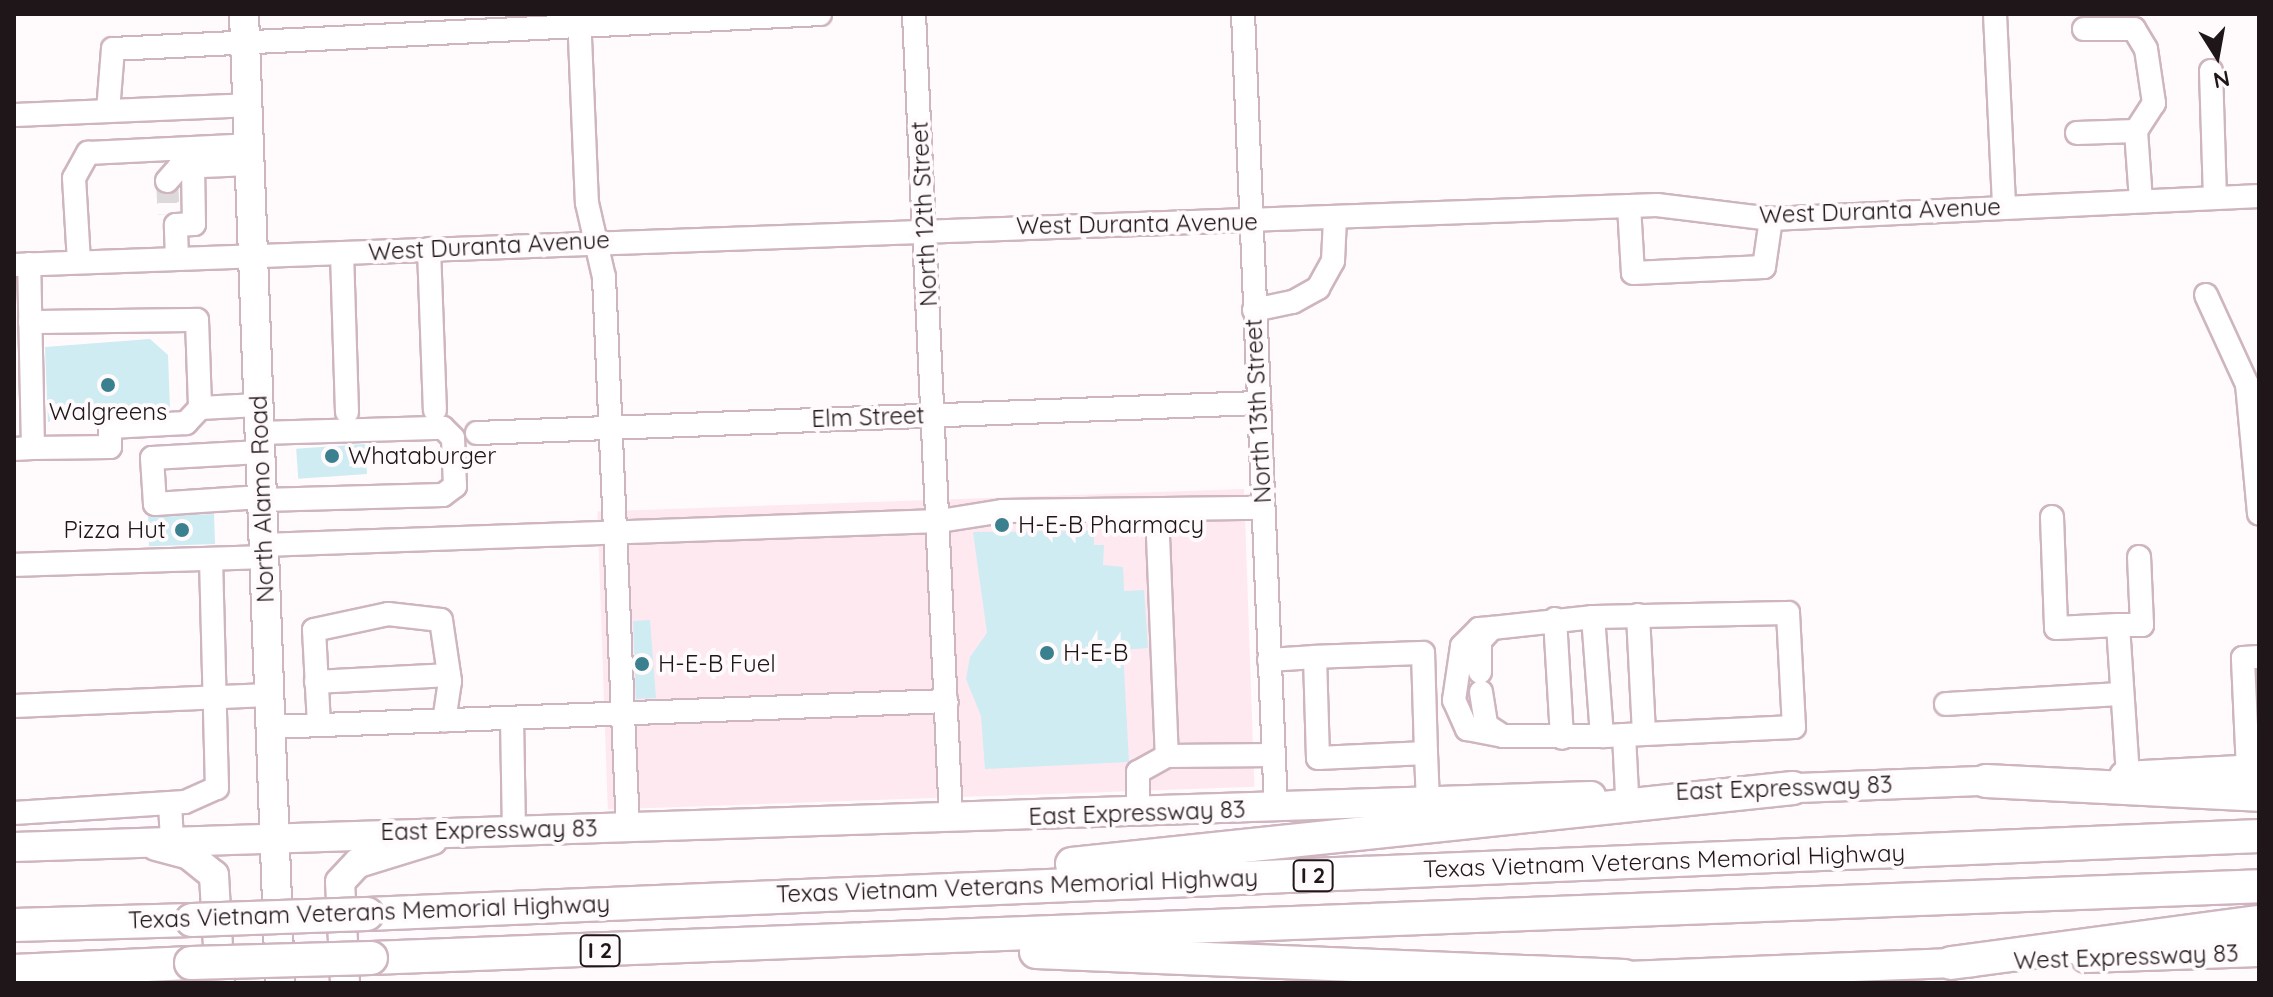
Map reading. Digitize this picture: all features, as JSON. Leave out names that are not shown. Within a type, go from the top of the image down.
[{"type":"highway","points":[[1986,781],[2255,778]]},
{"type":"highway","points":[[884,888],[1324,832],[1793,788]]},
{"type":"highway","name":"Texas Vietnam Veterans Memorial Highway","points":[[14,925],[367,914],[884,888],[2259,836]]},
{"type":"highway","name":"Texas Vietnam Veterans Memorial Highway","points":[[14,971],[829,944],[1570,907],[2259,886]]},
{"type":"highway","points":[[1951,963],[2259,922]]},
{"type":"highway","points":[[829,944],[1625,976]]},
{"type":"main road","name":"North Alamo Road","points":[[244,14],[280,983]]},
{"type":"main road","name":"East Expressway 83","points":[[14,847],[275,834],[951,819],[2128,776],[2255,778]]},
{"type":"main road","points":[[345,983],[340,882],[358,863],[468,829]]},
{"type":"main road","points":[[131,840],[189,855],[214,875],[220,983]]},
{"type":"main road","name":"West Expressway 83","points":[[1466,983],[1625,976],[1780,977],[1951,963],[2259,952]]},
{"type":"street","points":[[108,111],[113,49],[579,20],[820,14]]},
{"type":"street","name":"North 12th Street","points":[[914,14],[940,521],[951,819]]},
{"type":"street","name":"North 13th Street","points":[[1243,14],[1249,223],[1276,808]]},
{"type":"street","points":[[1995,14],[2004,207]]},
{"type":"street","points":[[579,20],[595,242],[604,277],[628,828]]},
{"type":"street","points":[[2084,29],[2134,29],[2141,38],[2154,103],[2136,131],[2141,201]]},
{"type":"street","points":[[2211,71],[2215,198]]},
{"type":"street","points":[[111,75],[127,95],[200,107]]},
{"type":"street","points":[[14,115],[248,105]]},
{"type":"street","points":[[2077,133],[2136,131]]},
{"type":"street","points":[[79,262],[74,178],[88,153],[250,155]]},
{"type":"street","points":[[167,181],[172,169],[250,155]]},
{"type":"street","points":[[177,259],[172,220],[194,224],[193,166]]},
{"type":"street","name":"West Duranta Avenue","points":[[21,264],[925,228],[1249,223],[1629,206],[1771,219],[2259,196]]},
{"type":"street","points":[[1629,206],[1633,273],[1764,267],[1771,219]]},
{"type":"street","points":[[1254,310],[1293,302],[1318,288],[1333,261],[1335,219]]},
{"type":"street","points":[[429,249],[435,410]]},
{"type":"street","points":[[342,253],[347,412]]},
{"type":"street","points":[[21,264],[30,322],[24,448],[110,447],[110,427],[186,423],[200,408],[197,320],[30,322]]},
{"type":"street","points":[[2206,295],[2247,384],[2259,513]]},
{"type":"street","name":"Elm Street","points":[[477,433],[1259,403]]},
{"type":"street","points":[[200,408],[259,430]]},
{"type":"street","points":[[443,428],[453,438],[455,486],[443,495],[155,504],[152,458],[259,430],[443,428]]},
{"type":"street","points":[[14,565],[211,559],[264,551],[615,533],[940,521],[1003,511],[1263,508]]},
{"type":"street","points":[[1157,511],[1167,756]]},
{"type":"street","points":[[2052,517],[2056,628],[2142,625],[2139,557]]},
{"type":"street","points":[[14,813],[170,803],[202,799],[217,788],[211,559]]},
{"type":"street","points":[[1788,613],[1794,727],[1562,738],[1503,736],[1467,729],[1454,700],[1462,646],[1479,629],[1486,634],[1555,619],[1638,615],[1788,613]]},
{"type":"street","points":[[319,725],[314,630],[371,621],[388,614],[436,615],[444,721]]},
{"type":"street","points":[[1623,735],[1638,615]]},
{"type":"street","points":[[1593,617],[1623,735],[1627,794]]},
{"type":"street","points":[[1555,619],[1562,738]]},
{"type":"street","points":[[2118,625],[2128,776]]},
{"type":"street","points":[[1486,634],[1477,682],[1482,717],[1503,736]]},
{"type":"street","points":[[1269,660],[1423,653],[1428,802]]},
{"type":"street","points":[[1315,657],[1318,758],[1426,753]]},
{"type":"street","points":[[2255,778],[2243,658],[2259,657]]},
{"type":"street","points":[[316,682],[442,676]]},
{"type":"street","points":[[1946,704],[2122,694]]},
{"type":"street","points":[[14,706],[269,695]]},
{"type":"street","points":[[270,727],[947,701]]},
{"type":"street","points":[[512,718],[514,829]]},
{"type":"street","points":[[1138,813],[1138,772],[1167,756],[1274,755]]},
{"type":"street","points":[[170,803],[172,838]]},
{"type":"street","points":[[54,810],[55,845]]},
{"type":"shaded area","points":[[1244,489],[1254,787],[608,809],[597,512]]},
{"type":"building","name":"Walgreens","points":[[150,339],[168,355],[170,410],[48,422],[45,347]]},
{"type":"building","name":"Whataburger","points":[[365,444],[367,474],[298,479],[296,449]]},
{"type":"building","name":"Pizza Hut","points":[[214,514],[215,544],[149,546],[148,516]]},
{"type":"building","name":"H-E-B","points":[[1094,531],[1094,545],[1104,545],[1103,565],[1123,567],[1124,591],[1144,590],[1148,648],[1123,650],[1129,762],[985,769],[981,716],[966,679],[970,657],[987,633],[973,532]]},
{"type":"building","name":"H-E-B Fuel","points":[[650,620],[656,698],[636,699],[633,621]]},
{"type":"tunnel","points":[[167,181],[169,214]]},
{"type":"place","name":"Walgreens","points":[[108,385]]},
{"type":"place","name":"Whataburger","points":[[332,456]]},
{"type":"place","name":"H-E-B Pharmacy","points":[[1002,525]]},
{"type":"place","name":"Pizza Hut","points":[[182,530]]},
{"type":"place","name":"H-E-B","points":[[1047,653]]},
{"type":"place","name":"H-E-B Fuel","points":[[642,664]]}]
